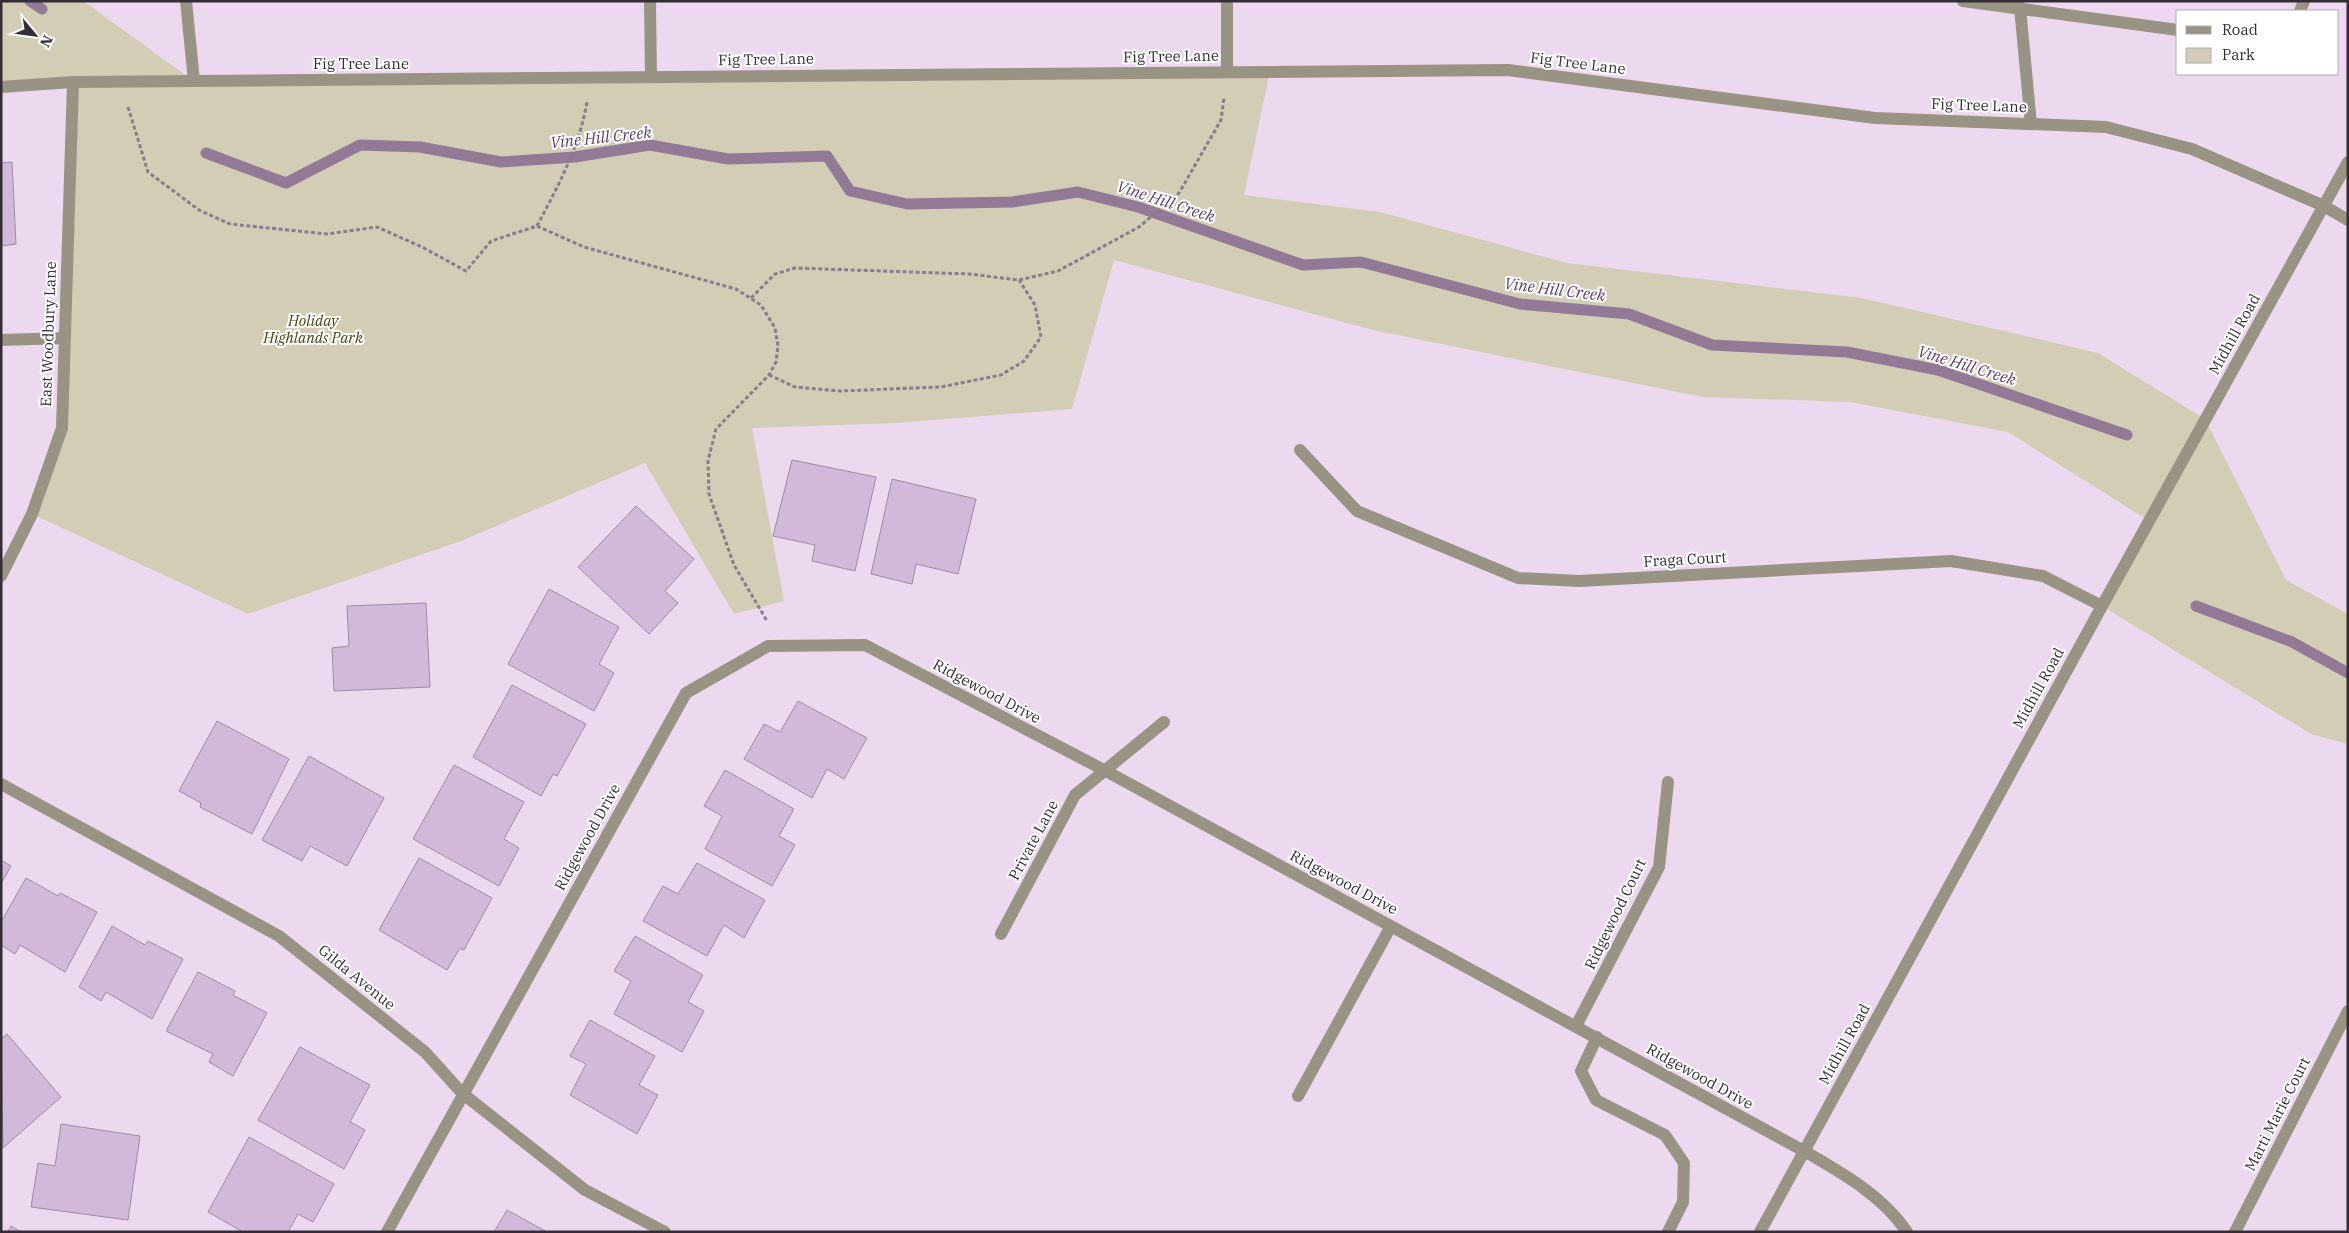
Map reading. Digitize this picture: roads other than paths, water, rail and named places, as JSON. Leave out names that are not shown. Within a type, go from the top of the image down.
[{"type":"street","points":[[186,1],[194,81]]},
{"type":"street","points":[[650,1],[650,77]]},
{"type":"street","points":[[1227,1],[1227,71]]},
{"type":"street","points":[[1963,1],[2018,5],[2176,30]]},
{"type":"street","points":[[2018,5],[2031,124]]},
{"type":"street","name":"Fig Tree Lane","points":[[1,87],[73,82],[1508,70],[1875,118],[2106,127],[2192,149],[2324,206],[2348,220]]},
{"type":"street","name":"East Woodbury Lane","points":[[1,576],[32,514],[62,428],[73,82]]},
{"type":"street","name":"Midhill Road","points":[[1760,1232],[2102,606],[2348,162]]},
{"type":"street","points":[[1,340],[65,338]]},
{"type":"street","name":"Fraga Court","points":[[1300,450],[1357,511],[1518,578],[1579,581],[1951,562],[2043,576],[2102,606]]},
{"type":"street","name":"Ridgewood Drive","points":[[387,1232],[462,1093],[686,694],[768,646],[865,645],[1104,770],[1597,1037],[1845,1174],[1897,1216],[1908,1232]]},
{"type":"street","name":"Private Lane","points":[[1001,934],[1075,794],[1164,722]]},
{"type":"street","name":"Ridgewood Court","points":[[1576,1026],[1659,867],[1668,782]]},
{"type":"street","name":"Gilda Avenue","points":[[1,784],[279,936],[425,1052],[462,1093],[586,1190],[665,1232]]},
{"type":"street","points":[[1298,1096],[1391,926]]},
{"type":"street","name":"Marti Marie Court","points":[[2235,1232],[2348,1011]]},
{"type":"street","points":[[1597,1037],[1581,1071],[1596,1100],[1665,1135],[1684,1163],[1683,1202],[1668,1232]]},
{"type":"waterway","name":"Vine Hill Creek","points":[[30,1],[42,9]]},
{"type":"waterway","name":"Vine Hill Creek","points":[[206,153],[286,183],[360,145],[420,147],[501,162],[575,157],[650,145],[728,159],[827,156],[850,191],[907,204],[1012,202],[1078,192],[1138,207],[1303,265],[1361,262],[1520,304],[1629,314],[1712,345],[1847,352],[1938,370],[2127,435]]},
{"type":"waterway","name":"Vine Hill Creek","points":[[2196,606],[2292,642],[2348,673]]},
{"type":"park label","name":"Holiday Highlands Park","points":[[313,328]]}]
